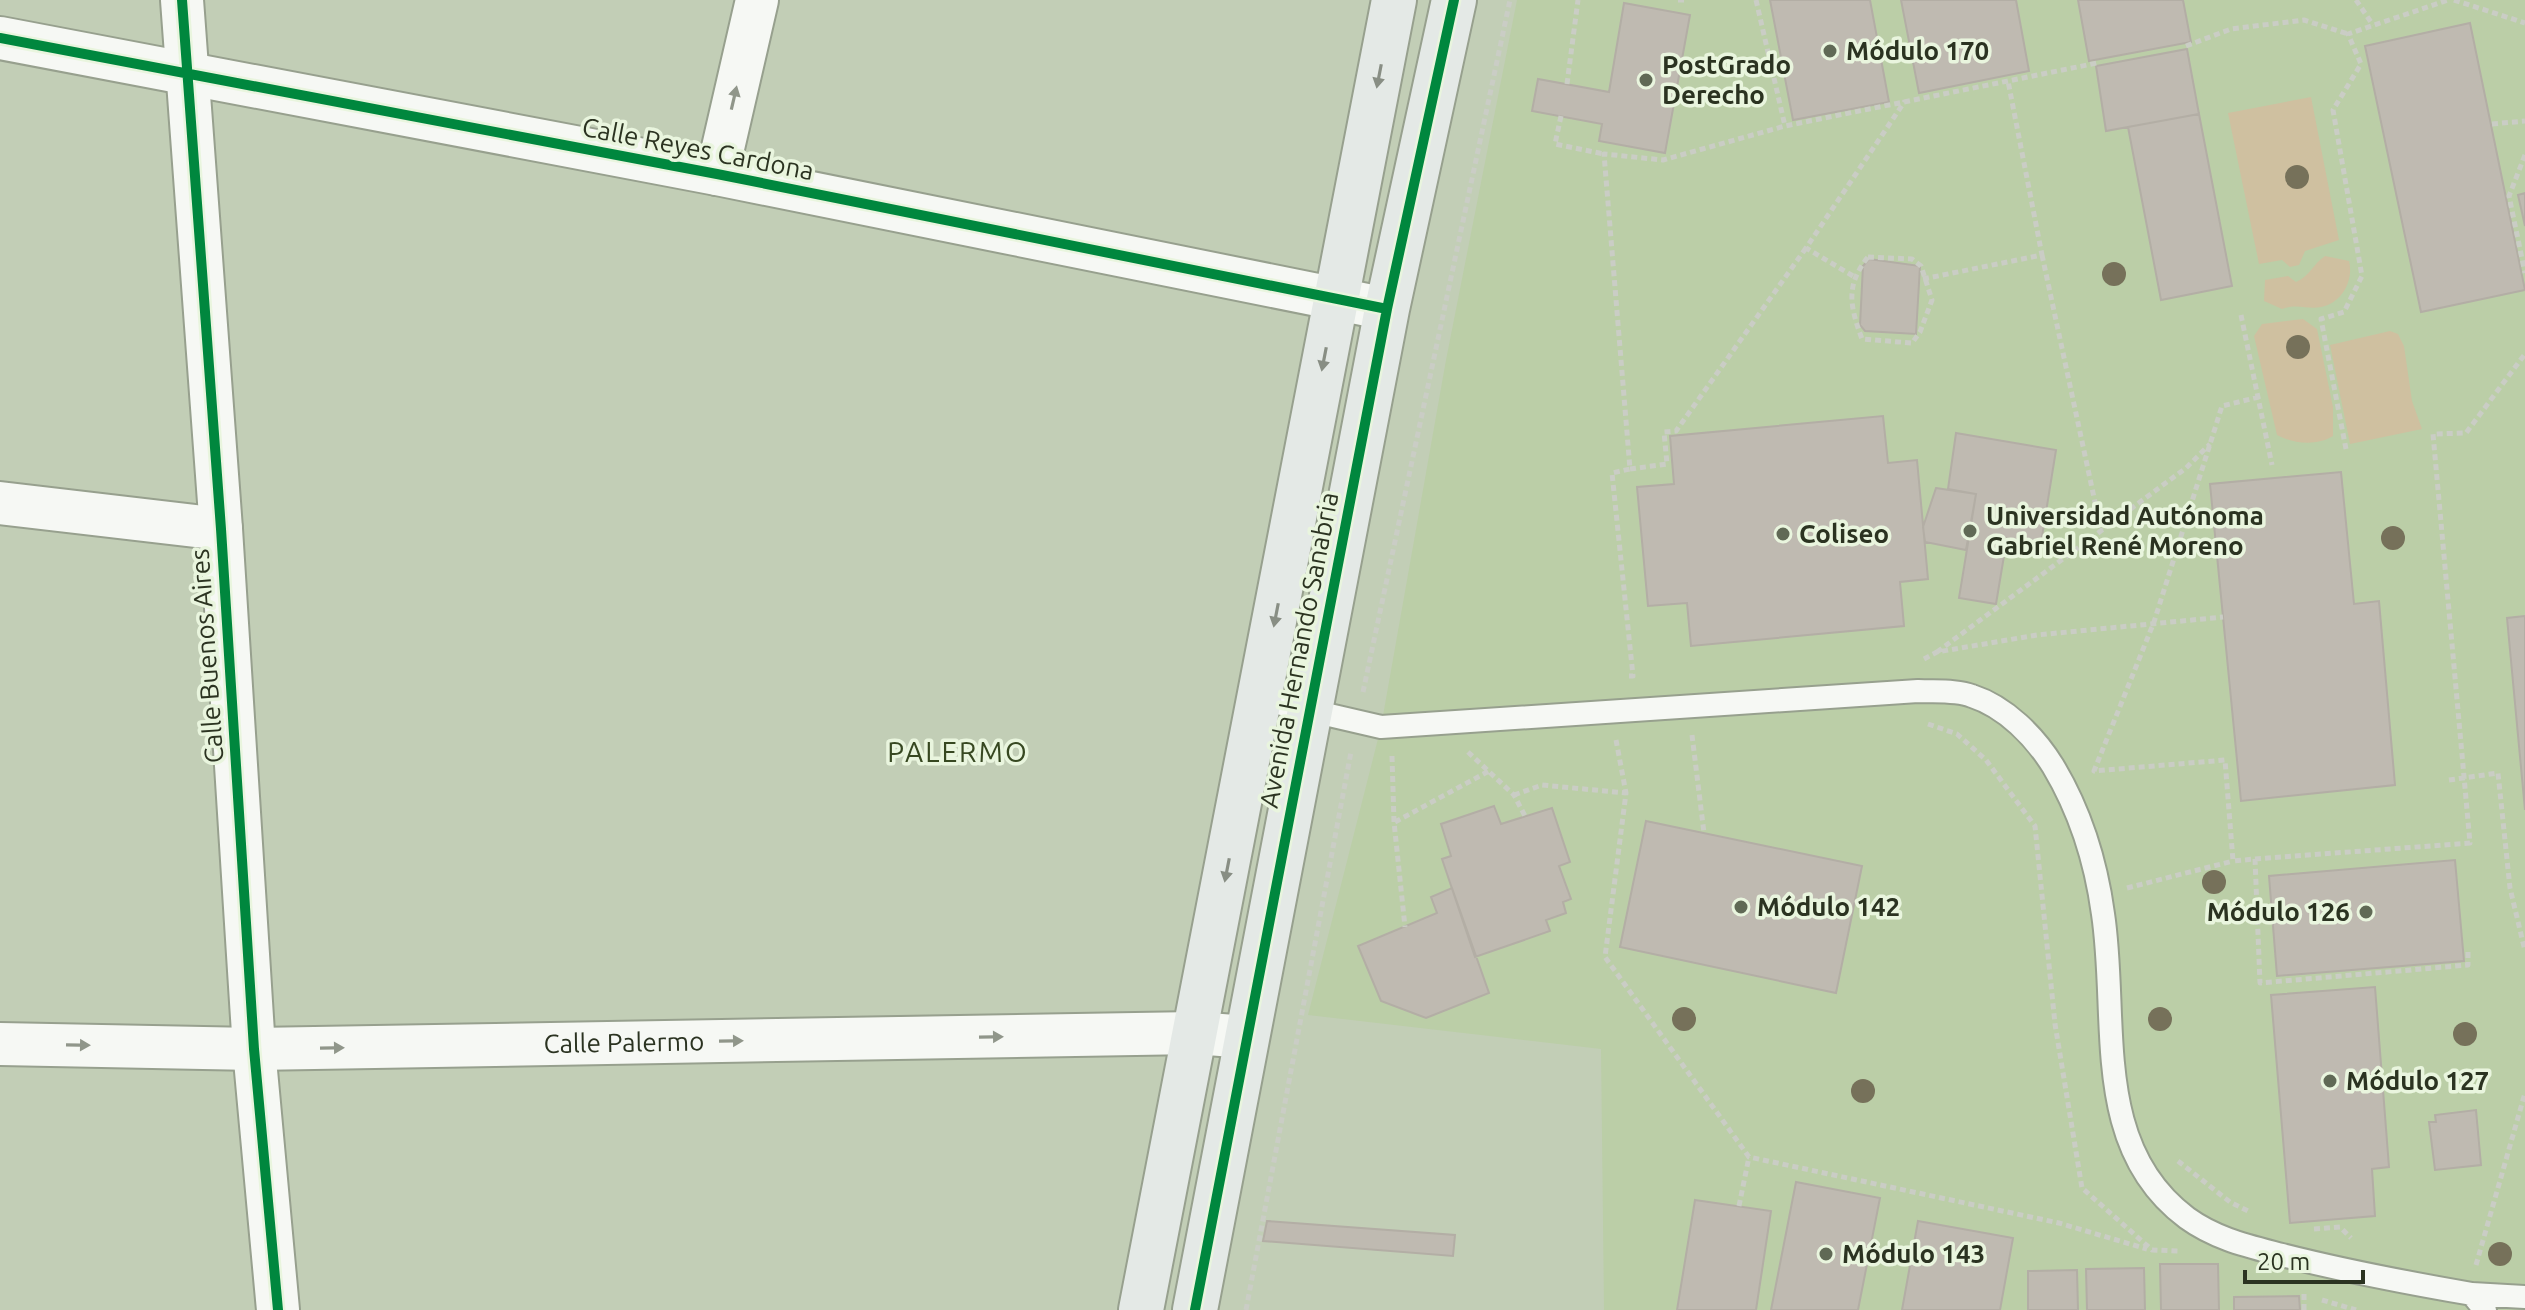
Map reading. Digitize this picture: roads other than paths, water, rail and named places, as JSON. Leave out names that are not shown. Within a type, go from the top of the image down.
[{"type":"street","name":"Calle Buenos Aires","points":[[182,0],[221,529],[254,1049],[278,1310]]},
{"type":"street","points":[[717,174],[757,0]]},
{"type":"street","name":"Avenida Hernando Sanabria","points":[[1141,1310],[1394,0]]},
{"type":"street","name":"Avenida Hernando Sanabria","points":[[1195,1310],[1387,309],[1454,0]]},
{"type":"street","name":"Calle Reyes Cardona","points":[[0,38],[717,174],[1387,309]]},
{"type":"street","points":[[0,503],[221,529]]},
{"type":"street","name":"Calle Palermo","points":[[0,1044],[254,1049],[1195,1033],[1247,1037]]},
{"type":"street","points":[[1153,1250],[1178,1261],[1204,1259]]},
{"type":"lane","points":[[1260,699],[1306,732],[1356,724],[1381,727],[1427,725],[1918,691],[1971,695],[2004,712],[2041,747],[2074,807],[2093,859],[2104,916],[2116,1104],[2139,1167],[2185,1216],[2219,1238],[2478,1302],[2525,1297]]},
{"type":"place","name":"Módulo 170","points":[[1830,51]]},
{"type":"place","name":"PostGrado Derecho","points":[[1646,80]]},
{"type":"place","name":"Universidad Autónoma Gabriel René Moreno","points":[[1970,531]]},
{"type":"place","name":"Coliseo","points":[[1783,534]]},
{"type":"place","name":"Módulo 142","points":[[1741,907]]},
{"type":"place","name":"Módulo 126","points":[[2366,912]]},
{"type":"place","name":"Módulo 127","points":[[2330,1081]]},
{"type":"place","name":"Módulo 143","points":[[1826,1254]]},
{"type":"district","name":"PALERMO","points":[[958,752]]}]
